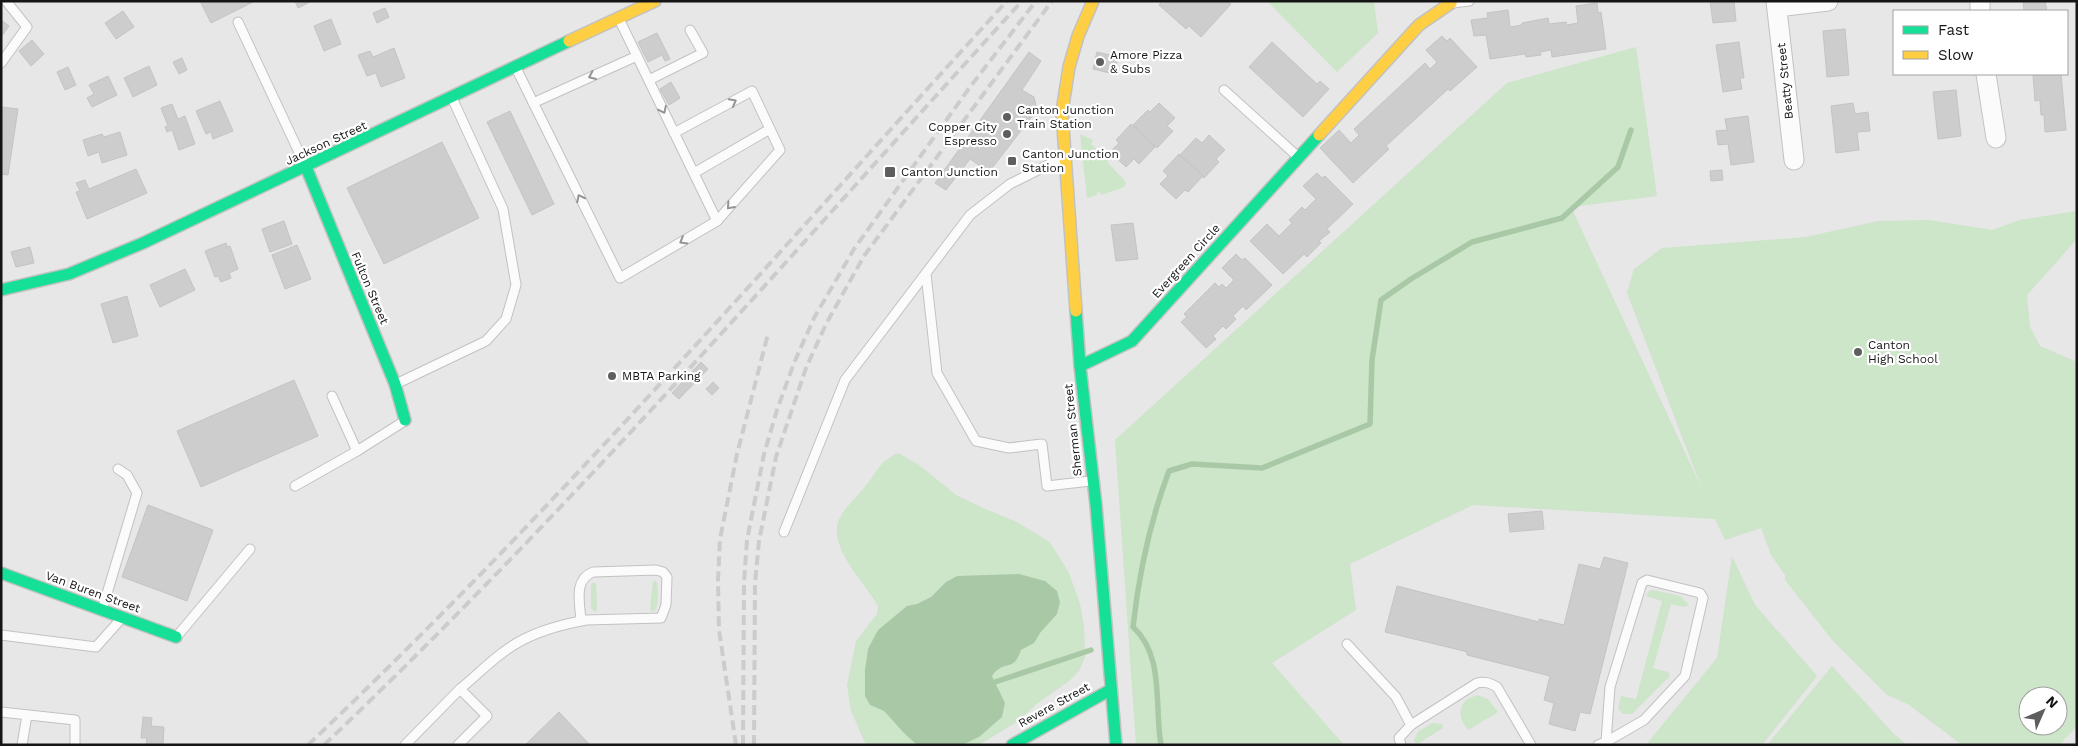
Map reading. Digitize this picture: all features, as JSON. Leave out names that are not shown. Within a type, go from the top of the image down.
[{"type":"street","name":"Jackson Street","points":[[1,290],[69,274],[101,261],[306,168],[655,1]]},
{"type":"street","name":"Sherman Street","points":[[1093,1],[1078,36],[1069,66],[1062,112],[1080,366],[1093,481],[1116,745]]},
{"type":"street","points":[[1776,4],[1828,1]]},
{"type":"street","name":"Evergreen Circle","points":[[1080,366],[1132,341],[1419,25],[1450,2]]},
{"type":"street","name":"Beatty Street","points":[[1776,4],[1794,160]]},
{"type":"street","points":[[1986,75],[1996,138]]},
{"type":"street","name":"Fulton Street","points":[[306,168],[395,384],[405,420]]},
{"type":"street","name":"Van Buren Street","points":[[1,572],[176,637]]},
{"type":"street","name":"Revere Street","points":[[1012,745],[1110,690]]},
{"type":"lane","points":[[1,63],[27,27],[6,1]]},
{"type":"lane","name":"Evergreen Circle","points":[[1450,2],[1469,1]]},
{"type":"lane","points":[[618,19],[717,221]]},
{"type":"lane","points":[[238,22],[306,168]]},
{"type":"lane","points":[[648,80],[703,54],[690,30]]},
{"type":"lane","points":[[533,103],[637,56]]},
{"type":"lane","points":[[515,67],[620,278],[717,221],[780,150],[752,91],[674,133]]},
{"type":"lane","points":[[1224,90],[1298,157]]},
{"type":"lane","points":[[395,384],[486,341],[506,319],[516,285],[503,209],[452,98]]},
{"type":"lane","points":[[694,173],[770,129]]},
{"type":"lane","points":[[784,532],[845,380],[970,215],[1010,184],[1065,157]]},
{"type":"lane","points":[[926,274],[937,373],[976,441],[1009,448],[1042,444],[1047,486],[1093,481]]},
{"type":"lane","points":[[332,396],[357,451]]},
{"type":"lane","points":[[295,486],[357,451],[405,420]]},
{"type":"lane","points":[[102,610],[137,492],[127,475],[118,469]]},
{"type":"lane","points":[[176,637],[250,549]]},
{"type":"lane","points":[[404,745],[460,689],[505,650],[527,638],[554,626],[582,621],[661,618],[666,606],[667,577],[663,572],[656,570],[593,572],[586,575],[579,585],[582,621]]},
{"type":"lane","points":[[1647,580],[1700,594],[1702,598],[1688,670],[1685,676],[1644,720],[1602,743],[1610,687],[1642,583],[1647,580]]},
{"type":"lane","points":[[1,635],[96,647],[123,617]]},
{"type":"lane","points":[[1348,644],[1396,697],[1411,725]]},
{"type":"lane","points":[[1402,745],[1399,738],[1411,725],[1477,683],[1490,683],[1496,687],[1532,745]]},
{"type":"lane","points":[[458,745],[487,716],[460,689]]},
{"type":"lane","points":[[1,712],[75,720],[75,745]]},
{"type":"lane","points":[[22,745],[26,715]]},
{"type":"shaded area","points":[[1267,1],[1374,1],[1378,33],[1337,72]]},
{"type":"shaded area","points":[[1636,47],[1657,196],[1571,207],[1702,489],[1627,293],[1634,269],[1662,248],[1806,237],[1878,221],[1929,220],[1992,230],[2020,220],[2077,211],[2077,239],[2027,295],[2030,327],[2040,346],[2077,362],[2077,726],[2068,736],[2068,686],[2018,686],[2018,736],[2068,736],[2059,745],[1962,745],[1909,705],[1886,694],[1833,641],[1785,580],[1785,575],[1771,555],[1761,528],[1725,540],[1715,519],[1473,505],[1350,564],[1356,610],[1272,663],[1344,745],[1136,745],[1115,440],[1507,83]]},
{"type":"shaded area","points":[[1080,134],[1093,140],[1091,144],[1109,160],[1107,162],[1126,183],[1124,187],[1101,195],[1100,192],[1097,192],[1097,195],[1087,198]]},
{"type":"shaded area","points":[[898,453],[919,465],[956,495],[1015,521],[1048,541],[1069,573],[1080,604],[1084,626],[1085,657],[1079,671],[1015,723],[979,745],[866,745],[851,711],[847,685],[856,641],[877,614],[878,606],[841,550],[837,525],[844,511],[879,468],[886,460]]},
{"type":"shaded area","points":[[1732,556],[1755,605],[1817,676],[1762,745],[1646,745],[1717,658]]},
{"type":"shaded area","points":[[1019,574],[1045,581],[1057,591],[1060,602],[1057,614],[1040,633],[1034,643],[1021,650],[1015,662],[1001,668],[992,676],[1005,703],[1002,717],[979,737],[962,745],[916,744],[884,711],[870,705],[865,696],[865,670],[868,649],[878,630],[907,606],[917,604],[931,597],[946,582],[957,576]]},
{"type":"shaded area","points":[[653,581],[657,582],[658,594],[657,606],[654,612],[650,610]]},
{"type":"shaded area","points":[[593,582],[596,584],[597,610],[595,612],[591,608],[591,585]]},
{"type":"shaded area","points":[[1653,590],[1680,596],[1689,605],[1684,607],[1671,604],[1653,668],[1668,672],[1669,677],[1632,714],[1623,714],[1618,708],[1621,696],[1636,699],[1662,601],[1646,596],[1649,591]]},
{"type":"shaded area","points":[[1832,666],[1893,733],[1907,745],[1767,745]]},
{"type":"shaded area","points":[[1477,695],[1488,699],[1498,712],[1468,730],[1461,719],[1461,708],[1466,700]]},
{"type":"shaded area","points":[[1432,723],[1442,724],[1443,728],[1419,743],[1415,743],[1414,740],[1418,732]]},
{"type":"building","points":[[200,1],[253,1],[253,2],[211,23]]},
{"type":"building","points":[[295,1],[312,1],[298,8]]},
{"type":"building","points":[[1162,1],[1228,1],[1231,4],[1201,37],[1189,26],[1186,29],[1159,5]]},
{"type":"building","points":[[1710,1],[1734,1],[1736,21],[1713,23]]},
{"type":"building","points":[[2023,1],[2045,1],[2047,10],[2024,10]]},
{"type":"building","points":[[1597,3],[1598,13],[1601,12],[1606,49],[1552,57],[1551,50],[1540,52],[1541,55],[1526,57],[1525,54],[1490,59],[1486,35],[1474,36],[1471,20],[1488,18],[1487,13],[1508,10],[1510,27],[1548,18],[1549,24],[1566,22],[1567,25],[1578,23],[1576,6]]},
{"type":"building","points":[[385,8],[389,17],[377,23],[373,13]]},
{"type":"building","points":[[123,11],[134,27],[116,39],[105,23]]},
{"type":"building","points":[[331,19],[341,44],[324,51],[314,26]]},
{"type":"building","points":[[1,20],[9,26],[1,37]]},
{"type":"building","points":[[1845,29],[1849,75],[1827,77],[1823,31]]},
{"type":"building","points":[[657,33],[670,59],[665,61],[662,55],[648,62],[638,42]]},
{"type":"building","points":[[1442,36],[1447,41],[1450,38],[1477,67],[1450,91],[1448,89],[1386,146],[1389,149],[1353,183],[1320,148],[1339,130],[1351,143],[1359,135],[1354,129],[1425,63],[1430,69],[1437,62],[1426,50]]},
{"type":"building","points":[[32,40],[44,54],[31,66],[19,51]]},
{"type":"building","points":[[1272,42],[1317,84],[1320,81],[1329,89],[1303,117],[1249,67]]},
{"type":"building","points":[[1739,42],[1744,78],[1740,78],[1742,89],[1723,92],[1716,45]]},
{"type":"building","points":[[394,48],[405,78],[381,87],[376,73],[367,76],[358,55],[370,51],[373,57]]},
{"type":"building","name":"Canton Junction Train Station","points":[[1029,52],[1041,61],[1022,90],[1034,97],[1037,110],[989,172],[970,159],[946,190],[935,183]]},
{"type":"building","points":[[1097,52],[1118,57],[1114,74],[1093,69]]},
{"type":"building","points":[[182,58],[187,70],[179,74],[173,62]]},
{"type":"building","points":[[149,66],[157,85],[133,97],[124,78]]},
{"type":"building","points":[[68,67],[76,85],[65,90],[57,72]]},
{"type":"building","points":[[2033,75],[2061,75],[2066,130],[2045,132],[2044,115],[2041,115],[2040,100],[2035,101]]},
{"type":"building","points":[[108,76],[117,95],[92,107],[87,98],[94,94],[89,85]]},
{"type":"building","points":[[671,82],[680,98],[669,105],[660,89]]},
{"type":"building","points":[[1956,90],[1961,136],[1938,139],[1933,92]]},
{"type":"building","points":[[220,101],[233,131],[213,139],[211,132],[206,134],[196,111]]},
{"type":"building","points":[[1159,103],[1175,118],[1167,126],[1173,131],[1157,148],[1133,125],[1148,110],[1150,112]]},
{"type":"building","points":[[1853,103],[1855,114],[1868,112],[1870,131],[1857,132],[1859,150],[1836,153],[1831,106]]},
{"type":"building","points":[[172,104],[178,119],[185,116],[195,144],[179,150],[172,130],[167,132],[165,127],[168,126],[161,108]]},
{"type":"building","points":[[1,107],[18,109],[8,175],[1,174]]},
{"type":"building","points":[[510,111],[554,204],[532,215],[487,122]]},
{"type":"building","points":[[1748,116],[1754,162],[1731,165],[1728,144],[1718,145],[1716,131],[1727,130],[1725,119]]},
{"type":"building","points":[[1131,124],[1155,147],[1139,164],[1134,159],[1126,167],[1110,152],[1119,143],[1116,140]]},
{"type":"building","points":[[120,132],[127,155],[102,163],[99,152],[88,156],[83,140],[102,134],[104,137]]},
{"type":"building","points":[[1209,135],[1225,150],[1216,159],[1219,162],[1204,178],[1180,155],[1196,138],[1202,143]]},
{"type":"building","points":[[442,142],[479,218],[384,264],[347,188]]},
{"type":"building","points":[[1179,154],[1203,176],[1188,192],[1185,190],[1176,199],[1160,184],[1168,176],[1163,171]]},
{"type":"building","points":[[136,169],[147,193],[87,219],[76,192],[80,191],[76,183],[85,180],[89,189]]},
{"type":"building","points":[[1722,170],[1723,180],[1711,181],[1710,171]]},
{"type":"building","points":[[1317,173],[1322,178],[1325,176],[1353,204],[1327,229],[1330,232],[1319,241],[1321,243],[1307,257],[1304,254],[1283,274],[1250,241],[1267,224],[1279,236],[1292,223],[1289,220],[1302,207],[1305,210],[1316,199],[1303,186]]},
{"type":"building","points":[[284,221],[292,244],[270,252],[262,229]]},
{"type":"building","points":[[1133,223],[1138,259],[1116,261],[1111,225]]},
{"type":"building","points":[[226,243],[227,247],[230,246],[238,269],[229,273],[231,278],[221,282],[218,276],[215,277],[205,251]]},
{"type":"building","points":[[297,245],[311,279],[285,289],[272,255]]},
{"type":"building","points":[[30,247],[34,263],[16,267],[11,252]]},
{"type":"building","points":[[1236,254],[1242,260],[1245,258],[1272,285],[1246,310],[1243,306],[1233,316],[1236,319],[1226,329],[1223,326],[1213,336],[1216,339],[1206,348],[1181,322],[1187,317],[1184,314],[1215,283],[1219,287],[1222,284],[1226,288],[1234,280],[1222,268]]},
{"type":"building","points":[[185,269],[195,290],[160,307],[150,285]]},
{"type":"building","points":[[127,296],[138,336],[113,343],[101,304]]},
{"type":"building","points":[[701,362],[708,369],[679,399],[672,393]]},
{"type":"building","points":[[294,380],[318,436],[201,487],[177,431]]},
{"type":"building","points":[[713,382],[719,388],[712,395],[706,389]]},
{"type":"building","points":[[148,505],[213,530],[187,601],[122,577]]},
{"type":"building","points":[[1542,511],[1544,529],[1510,532],[1508,514]]},
{"type":"building","points":[[1604,557],[1628,563],[1590,714],[1580,712],[1575,731],[1549,724],[1554,703],[1544,700],[1550,676],[1467,655],[1467,652],[1464,651],[1385,632],[1397,586],[1539,622],[1539,619],[1564,625],[1579,564],[1600,569]]},
{"type":"building","points":[[559,712],[590,745],[525,745]]},
{"type":"building","points":[[143,717],[152,718],[151,726],[164,727],[163,745],[146,745],[147,738],[141,738]]},
{"type":"waterway","points":[[1161,745],[1154,667],[1150,652],[1143,639],[1133,627],[1138,587],[1146,548],[1156,509],[1169,471],[1192,464],[1262,468],[1370,424],[1372,360],[1381,300],[1411,279],[1472,242],[1562,218],[1618,167],[1631,130]]},
{"type":"waterway","points":[[989,684],[1091,650]]},
{"type":"railway","points":[[308,745],[400,656],[577,473],[1007,1]]},
{"type":"railway","points":[[324,745],[505,565],[593,473],[1022,1]]},
{"type":"railway","points":[[743,745],[744,582],[747,540],[764,454],[794,363],[814,318],[854,249],[970,87],[1036,1]]},
{"type":"railway","points":[[754,745],[755,583],[759,541],[776,457],[806,368],[826,324],[864,256],[1052,1]]},
{"type":"railway","points":[[736,745],[719,630],[718,581],[720,539],[737,454],[768,334]]},
{"type":"traffic: fast","points":[[1,290],[69,274],[143,243],[569,41]]},
{"type":"traffic: fast","points":[[1080,366],[1132,341],[1319,135]]},
{"type":"traffic: fast","points":[[306,167],[395,384],[405,420]]},
{"type":"traffic: fast","points":[[1076,311],[1080,366],[1096,505],[1116,745]]},
{"type":"traffic: fast","points":[[1,573],[176,637]]},
{"type":"traffic: fast","points":[[1012,745],[1110,690]]},
{"type":"traffic: slow","points":[[569,41],[655,1]]},
{"type":"traffic: slow","points":[[1076,311],[1062,112],[1069,67],[1078,36],[1093,1]]},
{"type":"traffic: slow","points":[[1319,135],[1419,25],[1451,3],[1450,1]]},
{"type":"place","name":"Amore Pizza & Subs","points":[[1100,62]]},
{"type":"place","name":"Canton Junction Train Station","points":[[1007,117]]},
{"type":"place","name":"Copper City Espresso","points":[[1007,134]]},
{"type":"place","name":"Canton Junction Station","points":[[1012,161]]},
{"type":"place","name":"Canton Junction","points":[[890,172]]},
{"type":"place","name":"Canton High School","points":[[1858,352]]},
{"type":"place","name":"MBTA Parking","points":[[612,376]]}]
